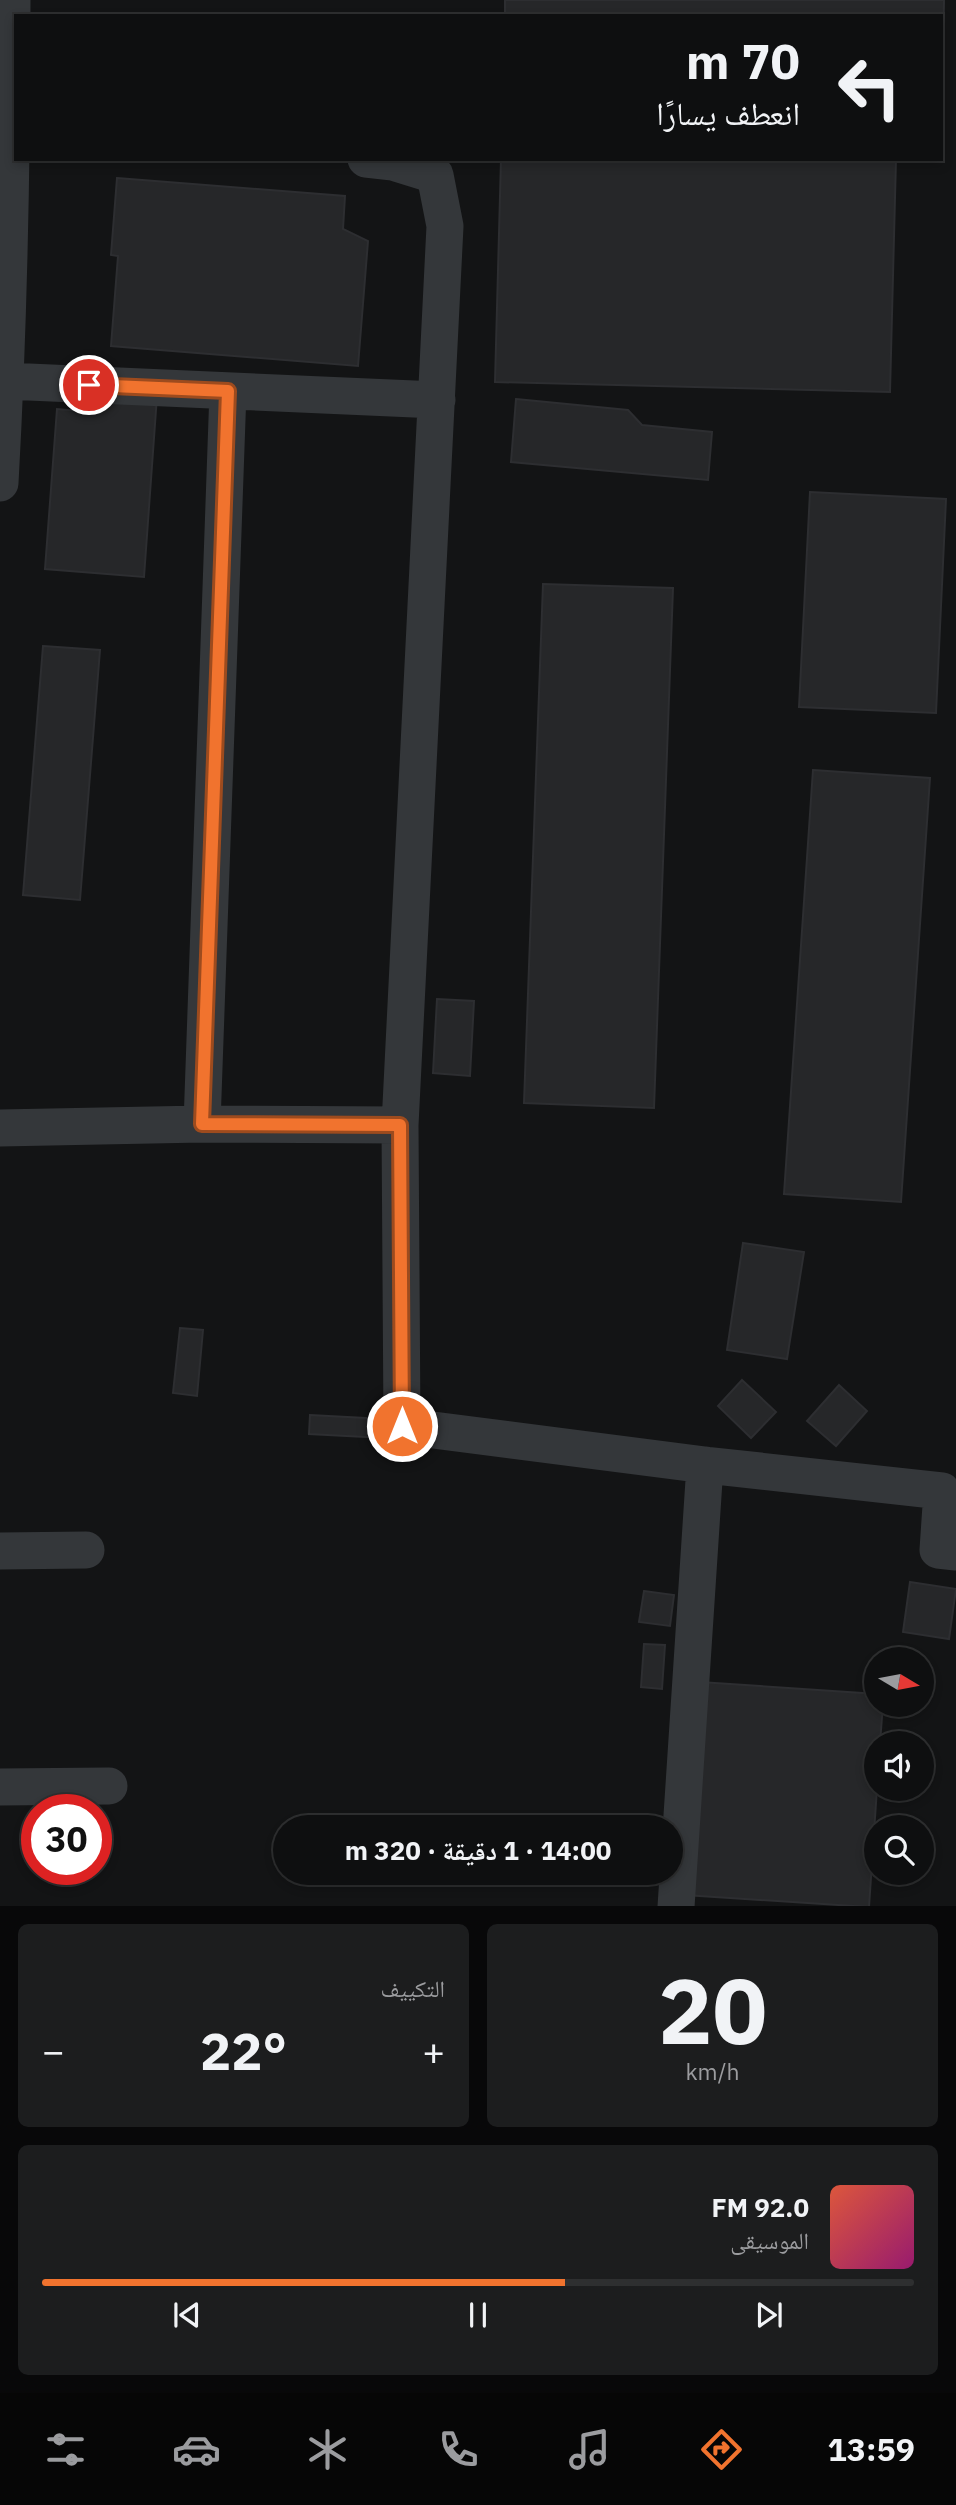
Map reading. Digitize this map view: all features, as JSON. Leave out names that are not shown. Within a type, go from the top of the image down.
[{"type":"street","points":[[0,483],[14,129],[12,0]]},
{"type":"street","points":[[384,161],[435,175],[445,226],[400,1125],[402,1426],[705,1465],[942,1491],[938,1550],[956,1552]]},
{"type":"street","points":[[6,381],[437,400]]},
{"type":"street","points":[[202,1124],[228,391]]},
{"type":"street","points":[[0,1128],[202,1124],[400,1125]]},
{"type":"street","points":[[676,1906],[705,1465]]},
{"type":"street","points":[[0,1551],[86,1550]]},
{"type":"street","points":[[0,1787],[109,1786]]},
{"type":"building","points":[[505,0],[944,0],[943,59],[943,14],[505,14]]},
{"type":"building","points":[[501,161],[896,161],[890,392],[495,382]]},
{"type":"building","points":[[117,178],[345,196],[343,229],[368,241],[358,366],[111,346],[118,256],[111,255]]},
{"type":"building","points":[[82,390],[157,396],[144,577],[45,569],[57,409],[80,411]]},
{"type":"building","points":[[516,399],[628,410],[642,425],[712,432],[708,480],[511,462]]},
{"type":"building","points":[[810,492],[946,499],[936,713],[799,707]]},
{"type":"building","points":[[543,584],[673,588],[654,1108],[524,1103]]},
{"type":"building","points":[[43,646],[100,650],[80,900],[23,895]]},
{"type":"building","points":[[813,770],[930,778],[901,1202],[784,1194]]},
{"type":"building","points":[[437,999],[474,1001],[470,1076],[433,1073]]},
{"type":"building","points":[[743,1243],[804,1252],[787,1359],[727,1350]]},
{"type":"building","points":[[180,1328],[203,1330],[197,1396],[173,1393]]},
{"type":"building","points":[[742,1380],[776,1412],[751,1438],[718,1406]]},
{"type":"building","points":[[839,1385],[867,1411],[836,1446],[807,1421]]},
{"type":"building","points":[[310,1415],[384,1419],[384,1438],[309,1434]]},
{"type":"building","points":[[910,1582],[956,1589],[949,1639],[903,1632]]},
{"type":"building","points":[[644,1591],[674,1595],[670,1626],[639,1622]]},
{"type":"building","points":[[644,1644],[665,1645],[662,1689],[641,1687]]},
{"type":"building","points":[[700,1682],[864,1693],[864,1717],[882,1717],[881,1731],[864,1731],[864,1801],[876,1801],[875,1815],[864,1815],[864,1885],[870,1885],[869,1906],[685,1895]]},
{"type":"route","points":[[89,385],[228,391],[202,1124],[400,1125],[402,1426]]}]
